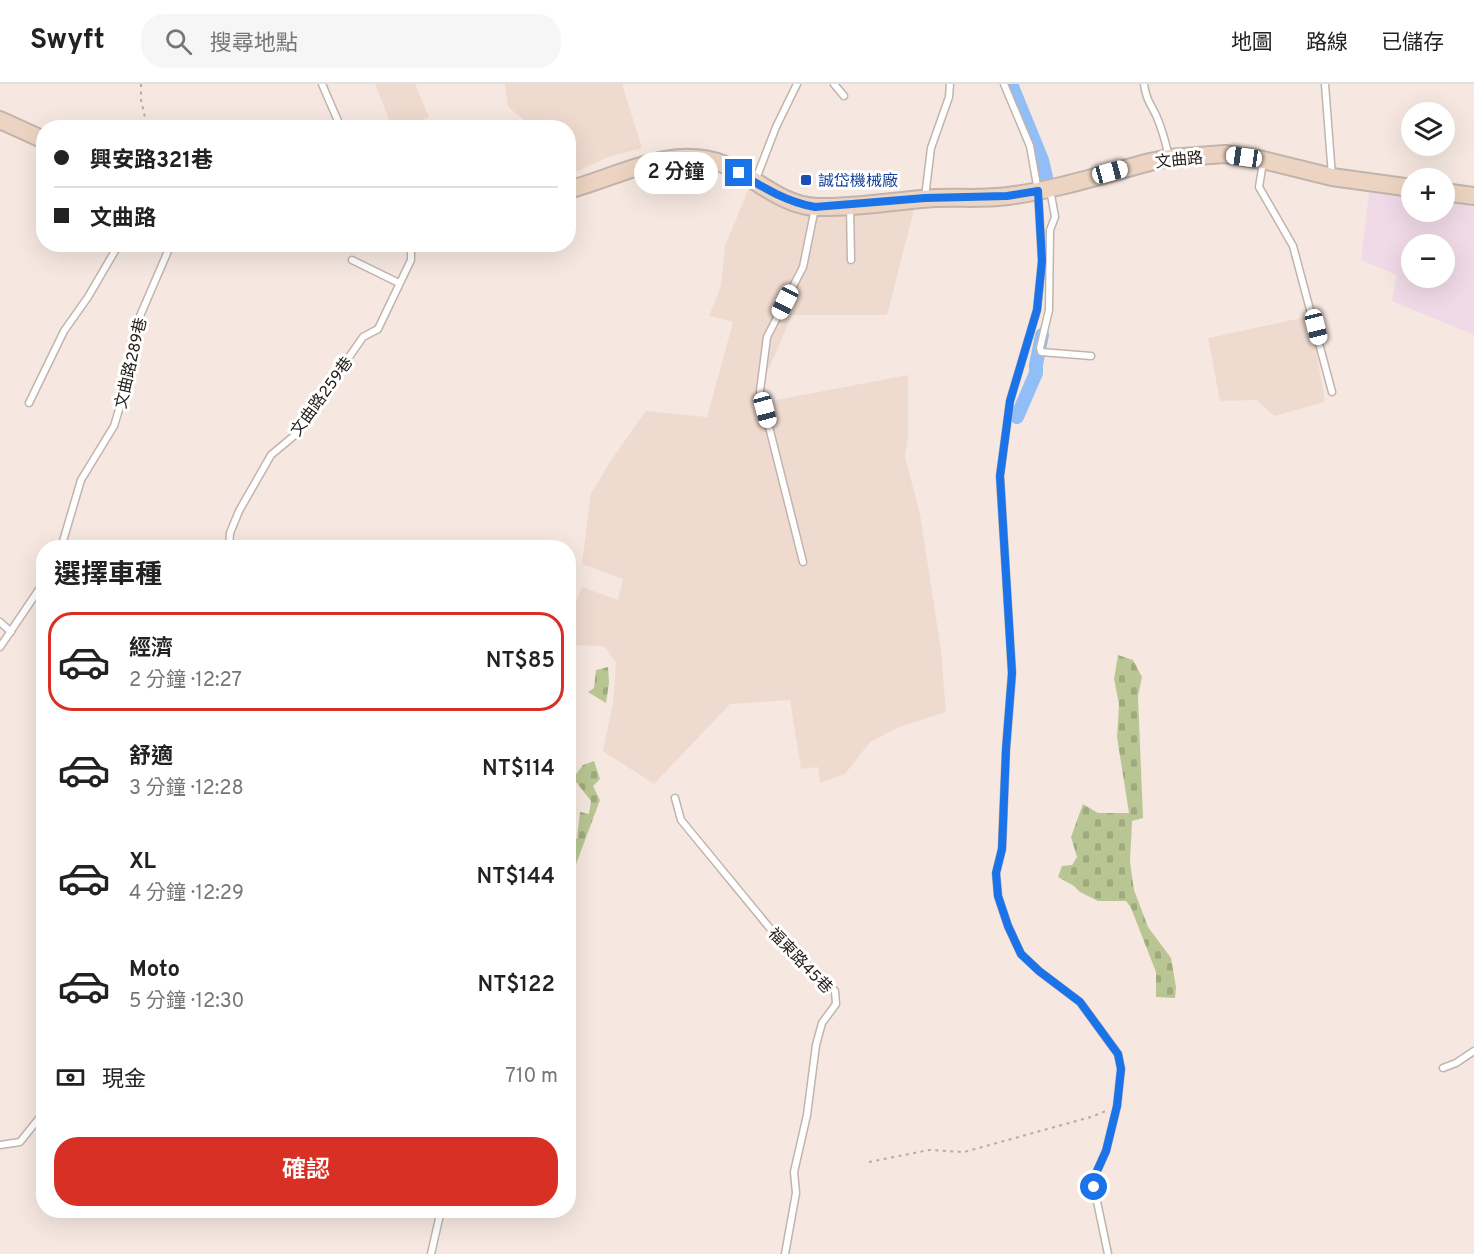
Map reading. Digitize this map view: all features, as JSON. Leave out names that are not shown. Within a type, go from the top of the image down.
[{"type":"street","points":[[0,120],[36,136]]},
{"type":"street","name":"文曲路","points":[[576,187],[633,167],[673,159],[703,158],[724,164],[798,204],[815,207],[850,206],[925,198],[1007,196],[1044,190],[1169,158],[1225,154],[1263,160],[1332,177],[1401,186]]},
{"type":"street","points":[[1455,193],[1474,196]]},
{"type":"lane","points":[[321,84],[337,120]]},
{"type":"lane","points":[[754,182],[796,84]]},
{"type":"lane","points":[[834,84],[844,96]]},
{"type":"lane","points":[[925,198],[931,148],[949,97],[950,84]]},
{"type":"lane","points":[[1004,84],[1030,146],[1055,217],[1050,230],[1049,310],[1041,352],[1091,356]]},
{"type":"lane","points":[[1144,84],[1146,98],[1156,115],[1169,158]]},
{"type":"lane","points":[[1325,84],[1332,177]]},
{"type":"lane","points":[[1263,160],[1259,187],[1293,246],[1332,392]]},
{"type":"lane","points":[[1044,190],[1042,261],[1037,310],[1010,401],[1000,476],[1012,673],[1002,849],[996,873],[998,896],[1021,954],[1039,971],[1080,1002],[1118,1054],[1121,1069],[1117,1106],[1094,1187],[1108,1254]]},
{"type":"lane","points":[[850,206],[851,260]]},
{"type":"lane","points":[[803,562],[760,391],[767,337],[803,267],[815,207]]},
{"type":"lane","points":[[29,403],[64,332],[114,252]]},
{"type":"lane","name":"文曲路289巷","points":[[63,540],[81,480],[114,426],[129,377],[137,322],[168,252]]},
{"type":"lane","name":"文曲路259巷","points":[[230,540],[239,512],[271,455],[296,435],[363,337],[378,329],[411,260],[411,252]]},
{"type":"lane","points":[[352,260],[399,283]]},
{"type":"lane","points":[[0,647],[36,594]]},
{"type":"lane","points":[[0,622],[11,632]]},
{"type":"lane","name":"福東路45巷","points":[[675,798],[681,820],[773,932],[835,991],[836,1004],[822,1023],[816,1045],[807,1115],[794,1172],[796,1193],[785,1254]]},
{"type":"lane","points":[[1443,1068],[1456,1063],[1474,1051]]},
{"type":"lane","points":[[0,1145],[20,1142],[36,1122]]},
{"type":"lane","points":[[431,1254],[439,1218]]},
{"type":"path","points":[[141,84],[141,100],[146,120]]},
{"type":"path","points":[[869,1162],[929,1150],[964,1152],[1091,1117],[1117,1106]]},
{"type":"shaded area","points":[[375,84],[415,84],[429,117],[422,120],[389,120]]},
{"type":"shaded area","points":[[505,84],[622,84],[642,148],[608,157],[576,172],[576,120],[524,120],[508,107]]},
{"type":"shaded area","points":[[1370,185],[1401,194],[1401,222],[1455,222],[1455,202],[1474,205],[1474,335],[1392,301],[1397,275],[1361,260]]},
{"type":"shaded area","points":[[748,190],[806,212],[914,210],[887,315],[792,315],[761,387],[766,402],[908,375],[908,437],[905,457],[920,514],[941,650],[946,712],[899,727],[870,742],[845,774],[820,783],[818,767],[801,769],[790,700],[730,704],[654,784],[603,751],[613,703],[616,663],[604,646],[576,645],[576,602],[582,587],[618,600],[623,579],[582,564],[591,493],[646,411],[707,417],[733,322],[709,316],[721,286],[725,246]]},
{"type":"shaded area","points":[[1310,316],[1325,402],[1274,416],[1257,400],[1220,401],[1208,338]]},
{"type":"green space","points":[[1118,655],[1133,660],[1142,677],[1138,696],[1143,818],[1132,821],[1130,862],[1134,890],[1148,927],[1171,958],[1176,987],[1175,998],[1156,997],[1156,972],[1131,908],[1126,901],[1098,901],[1058,877],[1062,866],[1072,865],[1077,857],[1071,837],[1083,804],[1098,813],[1129,813],[1117,737],[1119,704],[1114,679]]},
{"type":"green space","points":[[608,667],[609,683],[606,703],[588,692],[594,688],[596,670]]},
{"type":"green space","points":[[594,761],[600,779],[593,786],[600,800],[576,864],[576,839],[580,812],[589,814],[591,801],[576,782],[576,774],[583,765]]},
{"type":"waterway","points":[[1011,84],[1042,160],[1049,190]]},
{"type":"waterway","points":[[1017,417],[1036,373],[1042,335]]},
{"type":"place","name":"誠岱機械廠","points":[[806,180]]},
{"type":"route","points":[[739,173],[798,204],[815,207],[850,206],[925,198],[1007,196],[1038,191],[1042,261],[1037,310],[1010,401],[1000,476],[1012,673],[1002,849],[996,873],[998,896],[1021,954],[1039,971],[1080,1002],[1118,1054],[1121,1069],[1117,1106],[1094,1187]]}]
